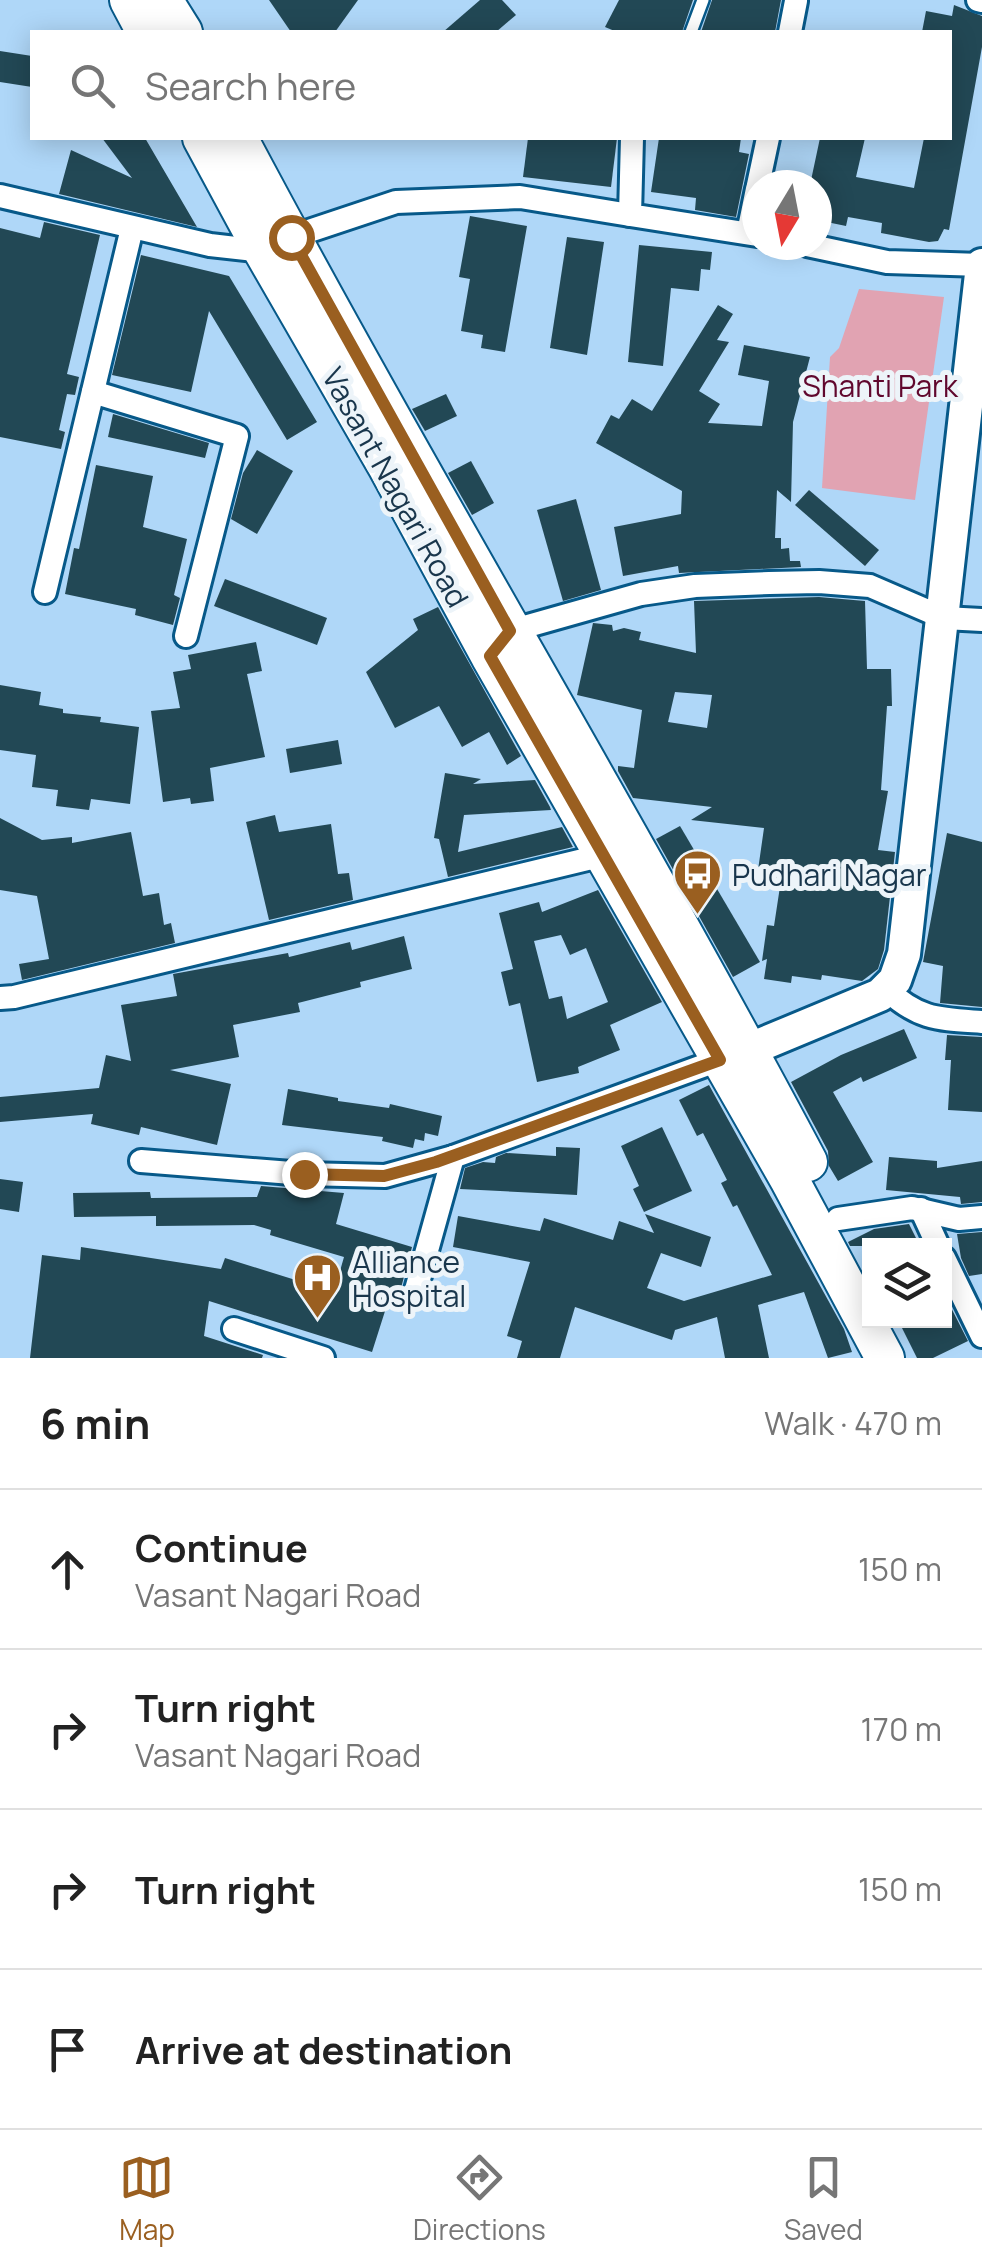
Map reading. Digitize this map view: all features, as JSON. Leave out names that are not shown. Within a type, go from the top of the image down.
[{"type":"main road","points":[[129,0],[145,30]]},
{"type":"main road","points":[[164,0],[182,30]]},
{"type":"main road","name":"Vasant Nagari Road","points":[[203,140],[277,244],[734,1055],[838,1219],[862,1264]]},
{"type":"main road","name":"Vasant Nagari Road","points":[[239,140],[277,244]]},
{"type":"main road","name":"Vasant Nagari Road","points":[[734,1055],[884,1358]]},
{"type":"main road","points":[[895,1328],[911,1358]]},
{"type":"street","points":[[790,30],[796,1]]},
{"type":"street","points":[[630,214],[632,140]]},
{"type":"street","points":[[761,170],[768,140]]},
{"type":"street","points":[[0,196],[210,245],[277,244],[396,202],[458,197],[520,197],[742,232]]},
{"type":"street","points":[[44,592],[132,228]]},
{"type":"street","points":[[140,1161],[384,1176],[453,1157],[734,1055],[886,989],[894,980],[909,928],[982,265],[887,262],[832,250]]},
{"type":"street","points":[[93,392],[237,436],[186,636]]},
{"type":"street","points":[[500,644],[641,594],[695,586],[819,582],[870,586],[944,618],[982,620]]},
{"type":"street","points":[[0,998],[34,993],[616,846]]},
{"type":"street","points":[[886,989],[907,1009],[930,1018],[982,1022]]},
{"type":"street","points":[[414,1297],[453,1157]]},
{"type":"street","points":[[921,1210],[934,1238]]},
{"type":"street","points":[[838,1219],[921,1210],[958,1220],[982,1216]]},
{"type":"street","points":[[952,1274],[982,1336]]},
{"type":"street","points":[[234,1330],[323,1358]]},
{"type":"lane","points":[[692,30],[703,0]]},
{"type":"green space","name":"Shanti Park","points":[[859,289],[944,297],[915,500],[822,488],[830,357],[839,348]]},
{"type":"building","points":[[269,0],[358,0],[336,30],[290,30]]},
{"type":"building","points":[[480,0],[502,0],[516,15],[498,30],[445,30]]},
{"type":"building","points":[[619,0],[693,0],[683,30],[605,27]]},
{"type":"building","points":[[712,0],[781,0],[775,30],[702,30]]},
{"type":"building","points":[[954,5],[982,16],[982,47],[949,230],[944,229],[938,241],[929,242],[881,233],[882,223],[848,217],[846,226],[832,223],[832,170],[813,170],[820,140],[865,140],[856,177],[914,188],[924,140],[952,140],[952,30],[922,30],[926,11],[952,16]]},
{"type":"building","points":[[0,51],[30,56],[30,87],[0,82]]},
{"type":"building","points":[[104,140],[146,140],[197,227],[59,194],[71,150],[132,178]]},
{"type":"building","points":[[528,140],[617,140],[611,187],[523,177]]},
{"type":"building","points":[[659,140],[741,140],[739,152],[749,154],[746,170],[742,170],[736,217],[695,210],[696,198],[651,192]]},
{"type":"building","points":[[470,216],[527,226],[505,352],[481,348],[483,335],[461,331],[470,279],[459,277]]},
{"type":"building","points":[[44,222],[100,235],[67,374],[79,377],[75,395],[67,394],[59,430],[65,432],[61,449],[0,437],[0,228],[40,238]]},
{"type":"building","points":[[567,237],[604,242],[587,355],[550,348]]},
{"type":"building","points":[[639,245],[712,252],[710,270],[701,269],[699,291],[671,288],[663,366],[628,362]]},
{"type":"building","points":[[141,255],[229,276],[317,422],[287,440],[209,311],[191,392],[112,375]]},
{"type":"building","points":[[718,305],[733,314],[717,340],[729,342],[699,391],[720,404],[708,423],[762,426],[769,381],[738,375],[744,345],[810,357],[793,422],[791,502],[777,490],[775,538],[781,538],[781,549],[789,548],[790,561],[800,561],[801,567],[679,573],[678,566],[623,576],[614,527],[681,514],[682,491],[596,443],[611,415],[619,419],[632,399],[652,411]]},
{"type":"building","points":[[446,394],[457,416],[425,431],[412,409]]},
{"type":"building","points":[[113,414],[209,443],[205,458],[108,437]]},
{"type":"building","points":[[257,450],[293,471],[257,534],[231,519],[243,473]]},
{"type":"building","points":[[471,461],[494,503],[472,515],[448,473]]},
{"type":"building","points":[[96,465],[153,476],[143,527],[187,539],[174,595],[180,598],[173,625],[135,615],[136,609],[65,594],[74,548],[79,549]]},
{"type":"building","points":[[809,490],[879,550],[865,566],[795,505]]},
{"type":"building","points":[[576,499],[601,590],[563,601],[537,510]]},
{"type":"building","points":[[225,579],[327,618],[317,645],[214,606]]},
{"type":"building","points":[[819,597],[865,601],[867,669],[891,669],[892,706],[887,706],[881,790],[888,791],[878,850],[895,852],[884,950],[878,969],[862,981],[822,975],[821,980],[792,976],[791,983],[764,979],[767,925],[774,926],[781,880],[757,877],[764,828],[691,820],[712,807],[633,798],[618,766],[634,768],[642,710],[577,695],[593,623],[612,625],[613,631],[624,628],[641,632],[639,640],[696,653],[694,601]],"holes":[[[675,692],[712,695],[707,728],[668,722]]]},
{"type":"building","points":[[438,607],[521,756],[507,765],[489,732],[462,747],[439,706],[395,728],[366,672],[418,630],[413,619]]},
{"type":"building","points":[[256,642],[262,671],[247,674],[265,757],[210,768],[214,801],[191,804],[190,798],[163,802],[151,711],[180,708],[173,672],[191,669],[188,655]]},
{"type":"building","points":[[0,685],[41,692],[39,705],[63,709],[63,713],[139,727],[130,804],[91,799],[89,810],[56,806],[58,790],[32,787],[36,755],[0,750]]},
{"type":"building","points":[[338,740],[342,764],[290,773],[286,749]]},
{"type":"building","points":[[445,773],[481,779],[473,784],[535,780],[551,810],[464,815],[458,852],[562,827],[573,847],[448,877],[439,839],[434,838]]},
{"type":"building","points":[[275,815],[279,832],[331,824],[338,874],[349,873],[353,900],[269,920],[246,822]]},
{"type":"building","points":[[0,818],[42,840],[72,837],[72,843],[131,832],[143,896],[159,893],[164,925],[171,923],[175,943],[22,980],[19,964],[49,959],[37,896],[0,890]]},
{"type":"building","points":[[680,826],[760,962],[733,977],[656,839]]},
{"type":"building","points":[[947,833],[982,842],[982,1007],[940,1003],[943,966],[923,962]]},
{"type":"building","points":[[598,890],[662,1002],[610,1025],[620,1050],[578,1067],[579,1073],[537,1082],[520,1003],[509,1006],[501,972],[513,969],[499,913],[539,902],[542,912]],"holes":[[[561,935],[570,955],[586,948],[608,1002],[567,1019],[562,996],[549,999],[534,941]]]},
{"type":"building","points":[[404,936],[412,969],[298,1003],[300,1012],[233,1025],[239,1057],[170,1070],[231,1084],[217,1145],[141,1127],[139,1135],[91,1124],[93,1114],[0,1122],[0,1097],[99,1088],[106,1055],[131,1061],[121,1005],[177,996],[173,974],[288,953],[289,957],[350,942],[352,950]]},
{"type":"building","points":[[904,1029],[917,1058],[863,1082],[861,1077],[833,1092],[873,1162],[838,1181],[829,1166],[828,1151],[791,1082],[841,1055]]},
{"type":"building","points":[[947,1035],[982,1037],[982,1112],[948,1110],[951,1060],[945,1060]]},
{"type":"building","points":[[709,1085],[844,1329],[852,1352],[828,1358],[804,1292],[758,1305],[769,1358],[725,1358],[717,1317],[675,1330],[672,1340],[575,1307],[560,1358],[517,1358],[522,1341],[507,1336],[530,1262],[453,1247],[458,1216],[540,1231],[544,1218],[613,1240],[619,1221],[654,1233],[645,1214],[711,1237],[701,1267],[661,1253],[647,1288],[684,1301],[772,1275],[737,1205],[733,1207],[721,1183],[727,1180],[703,1133],[697,1136],[679,1100]]},
{"type":"building","points":[[288,1089],[338,1101],[389,1108],[390,1104],[442,1116],[438,1136],[425,1133],[424,1141],[415,1139],[413,1148],[382,1141],[383,1137],[282,1125]]},
{"type":"building","points":[[662,1127],[692,1191],[644,1212],[633,1189],[639,1186],[621,1146]]},
{"type":"building","points":[[556,1147],[580,1148],[577,1195],[460,1189],[465,1168],[495,1163],[496,1157],[506,1153],[556,1156]]},
{"type":"building","points":[[889,1157],[937,1161],[937,1168],[982,1161],[982,1202],[961,1204],[960,1197],[886,1190]]},
{"type":"building","points":[[0,1179],[23,1182],[19,1212],[0,1209]]},
{"type":"building","points":[[261,1186],[344,1193],[336,1224],[412,1247],[401,1288],[393,1286],[372,1352],[209,1301],[204,1336],[263,1355],[262,1358],[30,1358],[42,1255],[80,1260],[81,1247],[221,1269],[225,1258],[334,1292],[344,1257],[270,1235],[271,1230],[254,1225],[156,1226],[156,1216],[74,1217],[73,1193],[150,1192],[151,1198],[257,1197]]},
{"type":"building","points":[[909,1224],[916,1238],[862,1238],[862,1246],[850,1246],[848,1242],[874,1229]]},
{"type":"building","points":[[982,1232],[982,1274],[969,1276],[957,1234]]},
{"type":"building","points":[[952,1310],[968,1341],[933,1358],[917,1358],[902,1328],[952,1328]]},
{"type":"place","name":"Pudhari Nagar","points":[[697,916]]},
{"type":"place","name":"Alliance Hospital","points":[[317,1320]]},
{"type":"route","points":[[291,237],[510,631],[490,656],[720,1060],[436,1162],[384,1176],[304,1174]]}]
